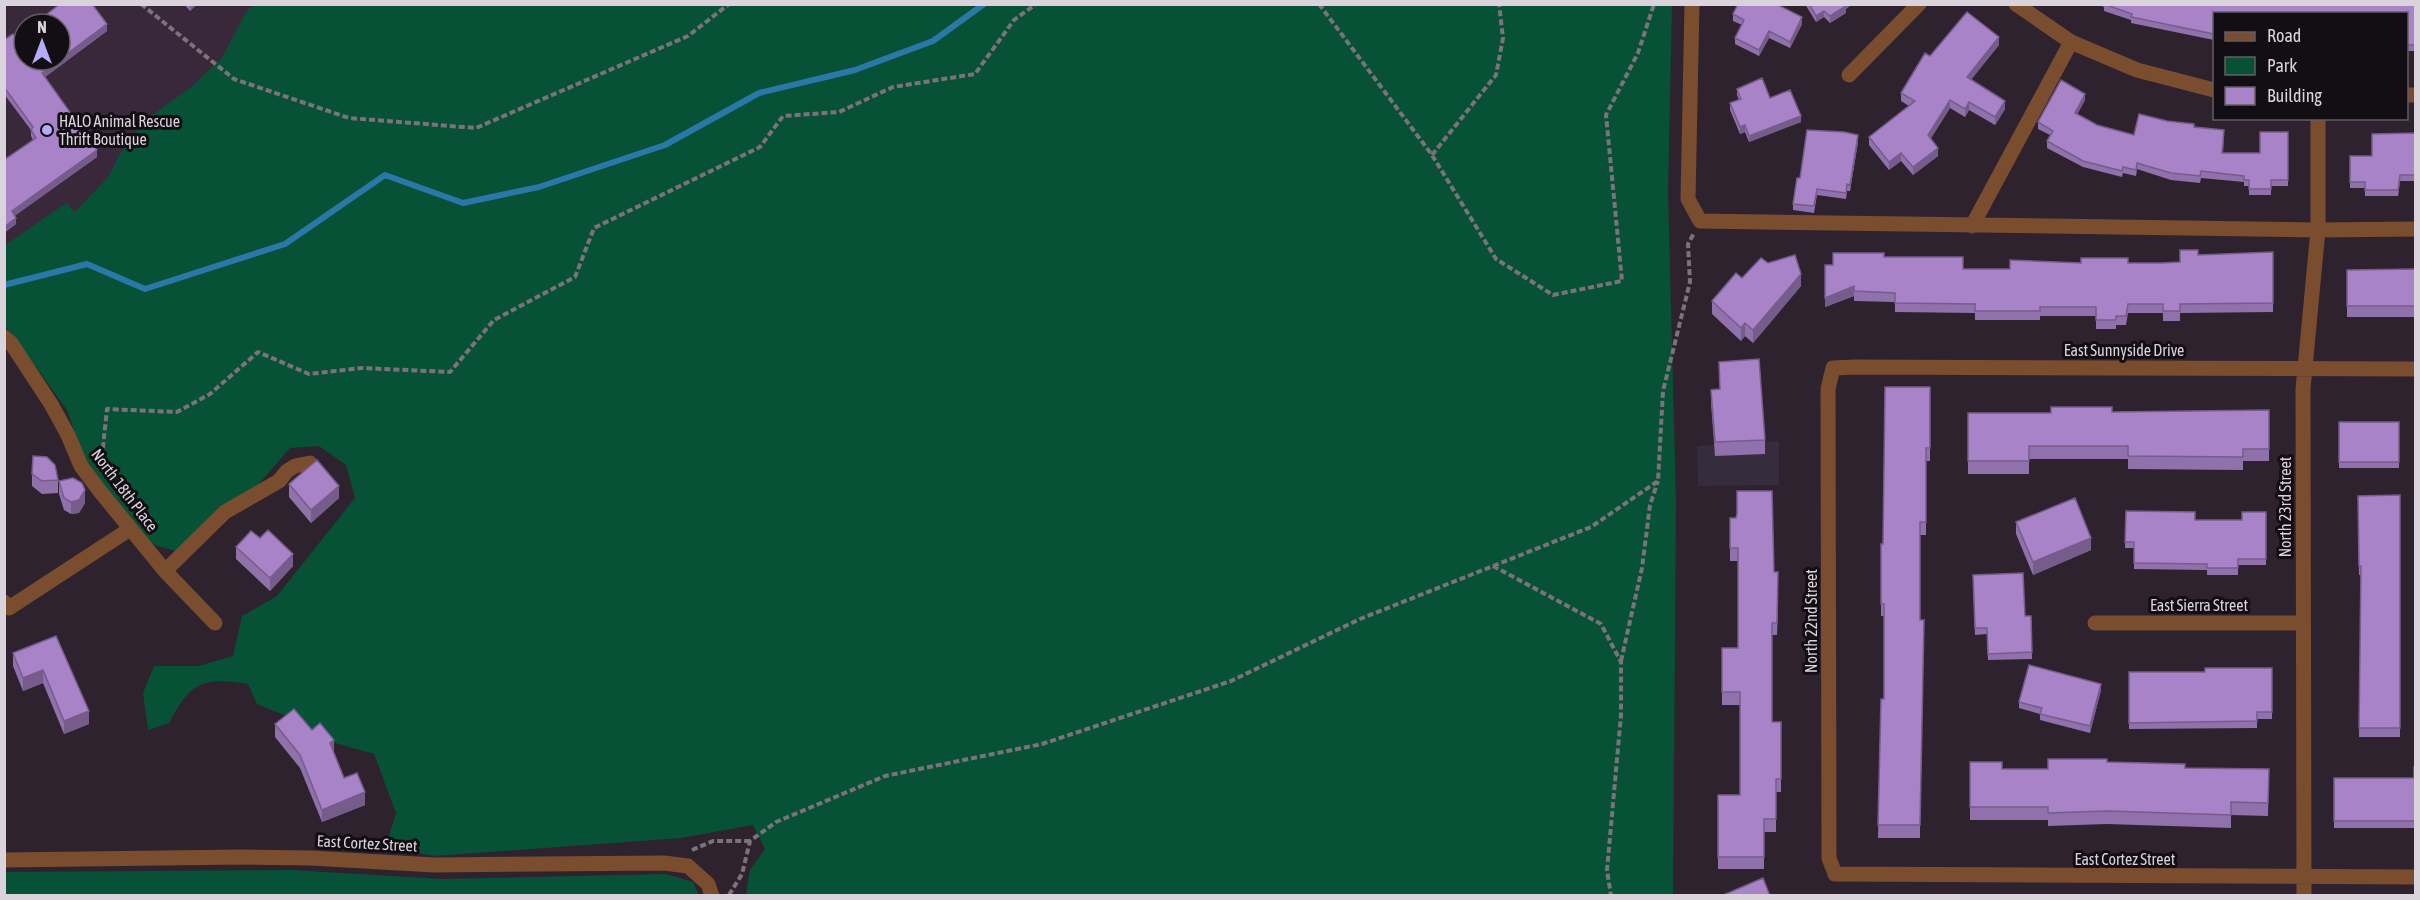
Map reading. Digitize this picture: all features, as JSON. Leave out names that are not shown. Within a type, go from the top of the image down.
[{"type":"street","points":[[1692,4],[1688,199],[1700,221],[2415,230]]},
{"type":"street","points":[[1848,75],[1919,4]]},
{"type":"street","points":[[2016,4],[2071,42],[2137,70],[2213,90]]},
{"type":"street","points":[[1972,226],[2071,42]]},
{"type":"street","name":"North 23rd Street","points":[[2304,896],[2304,369],[2318,230],[2318,120]]},
{"type":"street","name":"North 18th Place","points":[[4,337],[11,343],[51,404],[68,435],[81,466],[165,571],[215,623]]},
{"type":"street","name":"East Sunnyside Drive","points":[[1833,368],[2415,369]]},
{"type":"street","name":"North 22nd Street","points":[[1833,368],[1828,389],[1829,858],[1835,874]]},
{"type":"street","points":[[165,571],[225,512],[279,481],[286,471],[295,466],[310,463]]},
{"type":"street","points":[[6,607],[130,528]]},
{"type":"street","name":"East Sierra Street","points":[[2095,623],[2303,623]]},
{"type":"street","name":"East Cortez Street","points":[[4,860],[242,857],[311,858],[434,865],[664,863],[687,866],[708,884],[711,896]]},
{"type":"street","name":"East Cortez Street","points":[[1835,874],[2415,877]]},
{"type":"path","points":[[141,4],[234,79],[349,118],[476,128],[688,36],[729,4]]},
{"type":"path","points":[[99,490],[107,409],[177,412],[210,394],[258,352],[309,374],[362,368],[450,372],[494,320],[575,277],[594,228],[760,147],[783,116],[839,112],[893,87],[975,74],[1014,20],[1036,4]]},
{"type":"path","points":[[1319,4],[1432,155],[1496,259],[1552,295],[1623,281],[1606,115],[1638,53],[1654,4]]},
{"type":"path","points":[[1432,155],[1496,75],[1503,38],[1499,4]]},
{"type":"path","points":[[1611,896],[1608,870],[1621,715],[1621,662],[1642,568],[1650,505],[1658,481],[1663,391],[1690,282],[1688,244],[1700,221]]},
{"type":"path","points":[[664,863],[713,841],[750,841],[776,822],[885,776],[1042,744],[1231,681],[1360,619],[1591,527],[1658,481]]},
{"type":"path","points":[[1493,566],[1601,624],[1621,662]]},
{"type":"path","points":[[728,896],[742,874],[750,841]]},
{"type":"shaded area","points":[[5,5],[286,5],[5,305]]},
{"type":"shaded area","points":[[1779,441],[1779,485],[1698,486],[1697,446]]},
{"type":"green space","points":[[255,5],[1672,5],[1668,191],[1676,502],[1673,895],[746,895],[750,870],[765,849],[753,825],[681,838],[435,856],[385,848],[396,813],[374,754],[332,742],[301,722],[257,704],[248,684],[219,681],[200,686],[184,699],[169,723],[148,730],[143,693],[154,666],[199,666],[233,656],[242,616],[277,596],[355,498],[346,465],[319,446],[290,448],[258,485],[175,551],[152,544],[85,463],[67,410],[5,327],[4,246],[66,203],[75,212],[109,176],[120,154],[144,121],[191,87],[222,58],[247,10]]},
{"type":"green space","points":[[291,870],[443,879],[666,874],[693,882],[699,895],[5,895],[5,872]]},
{"type":"building","points":[[60,4],[92,4],[107,24],[72,50],[72,12],[50,12]]},
{"type":"building","points":[[1738,4],[1776,4],[1802,17],[1790,42],[1769,31],[1759,50],[1735,38],[1744,20],[1733,14]]},
{"type":"building","points":[[1809,4],[1845,4],[1846,6],[1830,16],[1824,11],[1816,16]]},
{"type":"building","points":[[2104,4],[2415,4],[2415,45],[2408,45],[2408,12],[2213,12],[2213,34],[2131,17],[2132,14]]},
{"type":"building","points":[[1967,12],[1999,37],[1967,77],[2005,101],[1995,117],[1969,102],[1965,109],[1950,100],[1928,135],[1938,148],[1913,167],[1901,153],[1889,162],[1869,137],[1915,101],[1901,93],[1925,53],[1930,56]]},
{"type":"building","points":[[12,35],[12,72],[43,72],[97,150],[12,211],[16,218],[4,227],[4,160],[36,138],[31,130],[33,127],[4,87],[4,40]]},
{"type":"building","points":[[1762,78],[1770,98],[1790,90],[1801,116],[1749,136],[1745,125],[1740,127],[1730,103],[1741,99],[1737,89]]},
{"type":"building","points":[[2061,80],[2085,94],[2075,113],[2097,125],[2134,135],[2139,114],[2167,121],[2194,124],[2194,127],[2224,130],[2222,153],[2260,153],[2260,132],[2288,132],[2288,180],[2271,180],[2271,189],[2249,189],[2249,180],[2244,180],[2244,176],[2201,171],[2200,176],[2171,173],[2137,163],[2136,170],[2123,167],[2122,171],[2083,161],[2047,141],[2053,131],[2038,122]]},
{"type":"building","points":[[1807,130],[1858,135],[1850,185],[1847,184],[1846,193],[1817,189],[1814,206],[1793,204],[1797,178],[1800,178]]},
{"type":"building","points":[[2415,133],[2415,175],[2400,175],[2398,190],[2365,190],[2365,182],[2350,182],[2350,156],[2372,156],[2372,134]]},
{"type":"building","points":[[2180,250],[2198,250],[2198,255],[2273,252],[2273,303],[2180,304],[2180,311],[2163,311],[2163,304],[2128,304],[2126,316],[2116,316],[2116,320],[2096,320],[2096,307],[2040,307],[2040,311],[1975,311],[1975,304],[1895,303],[1895,293],[1854,291],[1854,286],[1825,298],[1825,265],[1833,265],[1833,253],[1884,253],[1884,257],[1963,257],[1963,269],[2010,269],[2010,260],[2081,263],[2081,258],[2128,258],[2128,263],[2180,262]]},
{"type":"building","points":[[1795,255],[1801,274],[1753,330],[1745,323],[1741,328],[1712,301],[1736,273],[1742,278],[1761,258],[1768,263]]},
{"type":"building","points":[[2415,269],[2415,306],[2347,306],[2347,270]]},
{"type":"building","points":[[1759,359],[1765,440],[1715,442],[1711,390],[1720,389],[1719,362]]},
{"type":"building","points":[[1885,387],[1930,387],[1930,448],[1926,448],[1926,522],[1920,522],[1920,620],[1924,620],[1920,825],[1878,825],[1881,699],[1884,699],[1884,604],[1881,604],[1881,544],[1883,544]]},
{"type":"building","points":[[2051,407],[2112,407],[2112,412],[2269,410],[2269,449],[2243,449],[2243,457],[2128,456],[2128,446],[2029,446],[2029,461],[1968,461],[1968,413],[2051,413]]},
{"type":"building","points":[[2339,422],[2399,422],[2399,462],[2339,462]]},
{"type":"building","points":[[33,456],[47,457],[55,465],[58,480],[42,481],[32,474]]},
{"type":"building","points":[[317,460],[339,486],[311,510],[289,484]]},
{"type":"building","points":[[73,478],[82,483],[85,490],[79,500],[71,502],[64,498],[59,481]]},
{"type":"building","points":[[1737,491],[1772,491],[1774,572],[1778,572],[1777,623],[1772,623],[1772,722],[1781,722],[1781,779],[1776,779],[1776,819],[1764,819],[1764,857],[1718,857],[1718,795],[1740,795],[1740,692],[1722,692],[1722,648],[1738,648],[1738,548],[1730,548],[1730,518],[1736,518]]},
{"type":"building","points":[[2400,495],[2400,728],[2359,728],[2361,566],[2359,566],[2358,496]]},
{"type":"building","points":[[2075,498],[2091,538],[2033,562],[2016,522]]},
{"type":"building","points":[[2126,511],[2195,512],[2195,520],[2242,520],[2242,512],[2266,512],[2266,559],[2238,559],[2238,568],[2207,568],[2207,564],[2134,563],[2134,542],[2125,542]]},
{"type":"building","points":[[268,530],[293,554],[270,578],[236,547],[251,531],[260,538]]},
{"type":"building","points":[[2023,573],[2025,616],[2031,616],[2032,652],[1988,654],[1987,628],[1975,628],[1973,575]]},
{"type":"building","points":[[56,636],[89,711],[64,721],[43,670],[23,678],[13,653]]},
{"type":"building","points":[[2029,665],[2101,684],[2090,726],[2040,714],[2042,708],[2019,702]]},
{"type":"building","points":[[2205,668],[2272,668],[2272,712],[2257,712],[2257,721],[2129,723],[2129,672],[2205,672]]},
{"type":"building","points":[[294,709],[312,730],[320,723],[334,740],[330,743],[344,778],[357,773],[365,792],[322,810],[300,755],[275,724]]},
{"type":"building","points":[[2048,759],[2107,759],[2107,762],[2185,764],[2185,768],[2269,769],[2268,803],[2231,802],[2231,815],[2107,811],[2048,813],[2048,807],[1970,807],[1970,762],[2002,762],[2002,769],[2048,769]]},
{"type":"building","points":[[2414,767],[2415,821],[2334,821],[2334,778],[2414,778]]},
{"type":"building","points":[[1763,878],[1770,896],[1721,896]]},
{"type":"waterway","points":[[4,285],[87,264],[145,289],[285,244],[385,175],[463,203],[539,187],[665,145],[759,93],[855,70],[933,41],[984,4]]},
{"type":"place","name":"HALO Animal Rescue Thrift Boutique","points":[[47,130]]}]
